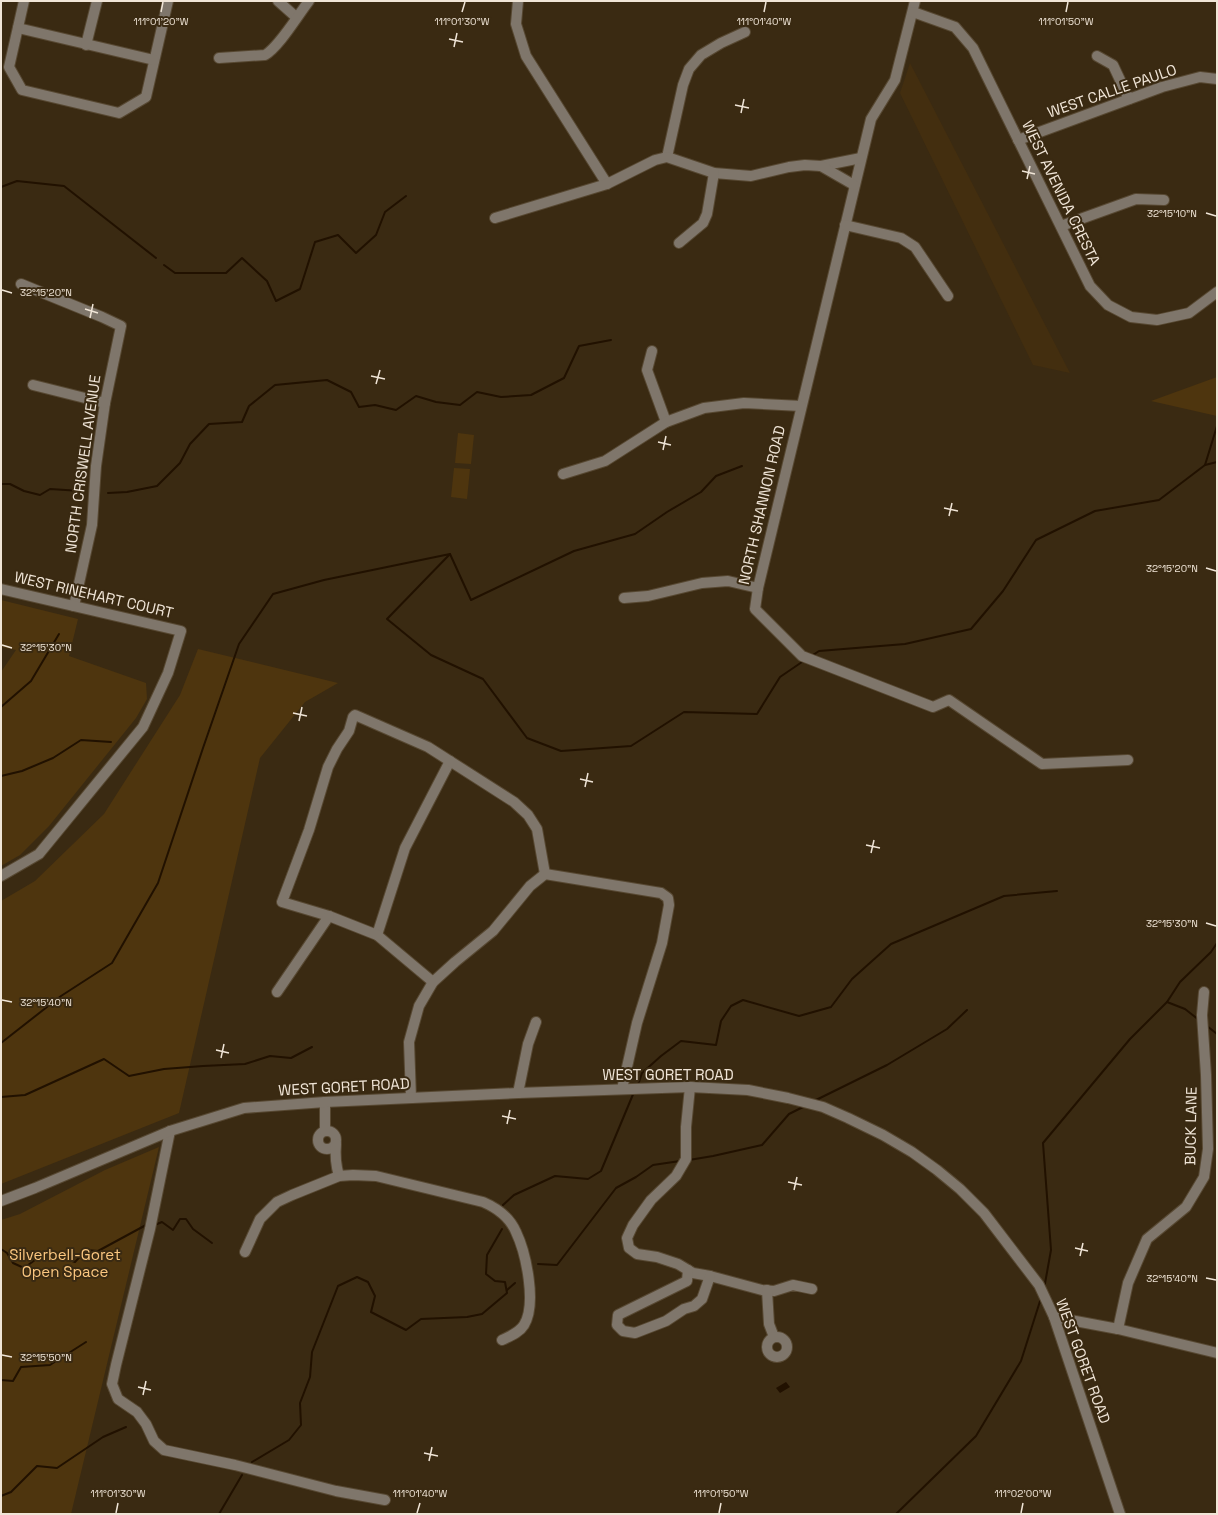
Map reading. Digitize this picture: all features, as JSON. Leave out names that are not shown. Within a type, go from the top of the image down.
[{"type":"street","points":[[24,1],[8,67],[22,90],[119,113],[146,97],[168,1]]},
{"type":"street","points":[[86,45],[97,1]]},
{"type":"street","points":[[278,1],[296,17]]},
{"type":"street","points":[[219,58],[265,54],[269,52],[284,36],[296,17],[309,1]]},
{"type":"street","points":[[518,1],[516,24],[526,56],[607,184]]},
{"type":"street","name":"NORTH SHANNON ROAD","points":[[915,1],[895,80],[871,119],[801,406],[758,588],[755,608],[802,656],[933,707],[949,700],[1042,764],[1128,760]]},
{"type":"street","name":"WEST AVENIDA CRESTA","points":[[913,12],[955,27],[973,48],[1090,286],[1108,306],[1131,317],[1157,320],[1189,313],[1217,292]]},
{"type":"street","points":[[18,28],[154,60]]},
{"type":"street","points":[[666,157],[683,85],[689,69],[701,55],[744,32]]},
{"type":"street","points":[[1097,56],[1112,65],[1129,99]]},
{"type":"street","name":"WEST CALLE PAULO","points":[[1018,140],[1162,87],[1200,77],[1217,78]]},
{"type":"street","points":[[495,218],[607,184],[655,160],[666,157],[714,173],[752,176],[789,167],[805,165],[821,166],[861,158]]},
{"type":"street","points":[[821,166],[854,185]]},
{"type":"street","points":[[679,243],[703,223],[707,214],[714,173]]},
{"type":"street","points":[[1061,226],[1136,199],[1164,200]]},
{"type":"street","points":[[845,225],[901,238],[915,247],[948,296]]},
{"type":"street","name":"NORTH CRISWELL AVENUE","points":[[21,284],[121,326],[105,403],[96,466],[92,525],[74,606]]},
{"type":"street","points":[[652,351],[647,370],[666,422]]},
{"type":"street","points":[[33,385],[105,403]]},
{"type":"street","points":[[563,474],[605,461],[666,422],[704,408],[744,403],[801,406]]},
{"type":"street","points":[[624,598],[648,596],[702,583],[728,581],[758,588]]},
{"type":"street","name":"WEST RINEHART COURT","points":[[1,589],[181,631],[168,673],[143,727],[39,854],[1,876]]},
{"type":"street","points":[[433,982],[377,935],[329,916],[282,902],[309,830],[328,767],[337,749],[349,731],[351,720],[355,715],[428,747],[514,802],[528,815],[537,829],[545,874]]},
{"type":"street","points":[[377,935],[405,848],[450,761]]},
{"type":"street","points":[[411,1098],[409,1042],[419,1006],[433,982],[493,931],[530,886],[545,874],[661,893],[668,898],[662,944],[637,1023],[622,1089]]},
{"type":"street","points":[[277,992],[329,916]]},
{"type":"street","name":"BUCK LANE","points":[[1118,1329],[1128,1283],[1147,1240],[1186,1207],[1204,1177],[1208,1149],[1206,1075],[1202,1015],[1204,992]]},
{"type":"street","points":[[518,1093],[528,1044],[536,1022]]},
{"type":"street","points":[[690,1087],[686,1127],[686,1159],[676,1176],[651,1200],[633,1225],[628,1238],[629,1248],[637,1254],[657,1257],[678,1264],[693,1273],[767,1290],[774,1291],[793,1285],[812,1289]]},
{"type":"street","name":"WEST GORET ROAD","points":[[1,1201],[36,1188],[170,1131],[244,1108],[325,1102],[690,1087],[748,1090],[823,1107],[883,1135],[912,1152],[960,1189],[984,1213],[1038,1285],[1054,1317],[1120,1514]]},
{"type":"street","points":[[325,1102],[325,1131]]},
{"type":"street","points":[[170,1131],[150,1229],[112,1384],[118,1399],[137,1412],[146,1424],[154,1441],[164,1450],[235,1465],[336,1491],[385,1500]]},
{"type":"street","points":[[336,1164],[329,1159],[324,1149],[319,1146],[318,1142],[320,1134],[325,1131],[330,1131],[336,1139],[336,1164],[339,1176]]},
{"type":"street","points":[[324,1149],[331,1149],[336,1144]]},
{"type":"street","points":[[245,1252],[260,1220],[277,1202],[339,1176],[353,1174],[376,1176],[483,1202],[496,1208],[508,1220],[516,1232],[529,1280],[531,1296],[529,1311],[524,1325],[515,1334],[502,1340]]},
{"type":"street","points":[[688,1270],[687,1282],[618,1315],[617,1325],[623,1331],[635,1333],[666,1321],[694,1306],[702,1299],[710,1276]]},
{"type":"street","points":[[767,1290],[769,1324],[774,1337]]},
{"type":"street","points":[[1054,1317],[1118,1329],[1217,1353]]},
{"type":"shaded area","points":[[910,63],[1070,373],[1033,365],[900,93]]},
{"type":"shaded area","points":[[786,1382],[790,1387],[780,1393],[776,1388]]},
{"type":"green space","points":[[1217,377],[1217,416],[1151,401]]},
{"type":"green space","points":[[458,433],[474,435],[471,464],[455,463]]},
{"type":"green space","points":[[454,468],[470,469],[467,499],[451,497]]},
{"type":"green space","points":[[1,600],[78,619],[69,656],[146,683],[147,699],[136,718],[49,826],[20,855],[1,866],[1,672],[16,650],[1,647]]},
{"type":"green space","points":[[198,649],[338,683],[305,702],[260,758],[179,1113],[1,1184],[1,901],[35,881],[104,814],[180,695]]},
{"type":"green space","name":"Silverbell-Goret Open Space","points":[[159,1147],[71,1514],[1,1514],[1,1220],[20,1214],[105,1170]]},
{"type":"waterway","points":[[1,187],[17,181],[64,186],[156,258]]},
{"type":"waterway","points":[[164,265],[175,273],[226,273],[242,258],[267,281],[276,301],[300,289],[315,242],[338,235],[356,253],[376,235],[385,212],[406,196]]},
{"type":"waterway","points":[[108,493],[127,492],[157,486],[180,463],[190,444],[209,424],[242,422],[249,406],[275,385],[327,380],[351,392],[359,407],[375,405],[396,410],[416,396],[436,402],[460,405],[477,392],[501,397],[531,395],[564,378],[579,346],[611,340]]},
{"type":"waterway","points":[[813,655],[819,651],[905,644],[971,629],[1003,591],[1036,540],[1095,511],[1159,500],[1205,465],[1217,426]]},
{"type":"waterway","points":[[1205,465],[1217,462]]},
{"type":"waterway","points":[[450,554],[471,600],[574,551],[635,534],[667,512],[701,492],[716,476],[742,466]]},
{"type":"waterway","points":[[1,484],[10,484],[24,491],[40,495],[50,489],[81,491]]},
{"type":"waterway","points":[[1,1043],[61,996],[112,963],[158,883],[239,644],[273,594],[324,580],[450,554],[387,619],[431,655],[483,679],[527,738],[561,751],[631,746],[684,712],[757,714],[780,677],[802,662]]},
{"type":"waterway","points":[[1,707],[31,681],[59,634]]},
{"type":"waterway","points":[[1,776],[22,771],[53,758],[81,740],[111,742]]},
{"type":"waterway","points":[[638,1085],[642,1073],[681,1041],[716,1045],[721,1021],[731,1006],[743,1000],[799,1016],[831,1007],[852,979],[891,944],[1004,896],[1057,891]]},
{"type":"waterway","points":[[1167,1002],[1180,982],[1211,952],[1217,943]]},
{"type":"waterway","points":[[1044,1289],[1051,1250],[1043,1143],[1130,1039],[1167,1002],[1185,1009],[1199,1020]]},
{"type":"waterway","points":[[814,1101],[887,1065],[947,1029],[967,1010]]},
{"type":"waterway","points":[[1207,1026],[1217,1034]]},
{"type":"waterway","points":[[1,1097],[25,1095],[104,1059],[129,1076],[164,1069],[245,1064],[270,1056],[291,1058],[312,1047]]},
{"type":"waterway","points":[[503,1205],[514,1195],[555,1176],[588,1179],[601,1171],[634,1092]]},
{"type":"waterway","points":[[689,1160],[762,1145],[789,1114],[805,1106]]},
{"type":"waterway","points":[[538,1264],[557,1265],[616,1188],[636,1177],[653,1165],[680,1161]]},
{"type":"waterway","points":[[157,1224],[162,1222],[173,1230],[180,1219],[186,1219],[193,1229],[212,1243]]},
{"type":"waterway","points":[[1,1249],[7,1253],[13,1263],[24,1268],[46,1252],[75,1262],[86,1250],[98,1251],[146,1225]]},
{"type":"waterway","points":[[252,1462],[289,1440],[301,1425],[300,1403],[310,1377],[312,1352],[338,1286],[357,1277],[368,1282],[375,1296],[371,1312],[406,1330],[421,1319],[467,1317],[482,1314],[507,1293],[505,1282],[495,1281],[486,1274],[487,1255],[502,1229]]},
{"type":"waterway","points":[[507,1290],[515,1283]]},
{"type":"waterway","points":[[896,1514],[976,1436],[1021,1361],[1041,1298]]},
{"type":"waterway","points":[[1,1380],[13,1381],[21,1367],[50,1365],[86,1342]]},
{"type":"waterway","points":[[1,1496],[11,1492],[37,1466],[57,1468],[103,1437],[126,1427]]},
{"type":"waterway","points":[[219,1514],[242,1475]]}]
